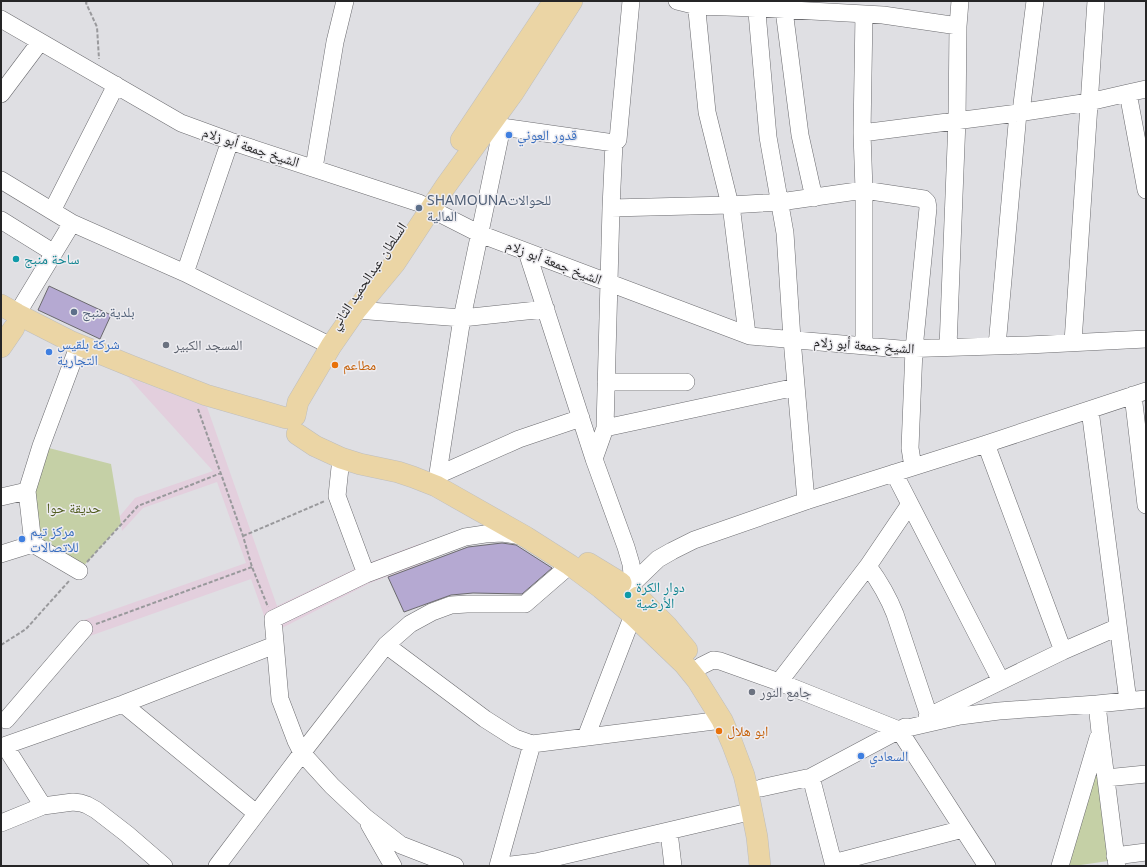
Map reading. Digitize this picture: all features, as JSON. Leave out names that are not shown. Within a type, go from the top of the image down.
[{"type":"main road","points":[[292,423],[298,402],[332,346],[356,310],[395,262],[425,206],[445,187],[496,125],[563,2]]},
{"type":"main road","name":"السلطان عبدالحميد الثاني","points":[[292,423],[291,398],[323,342],[425,206],[563,2]]},
{"type":"main road","points":[[1,348],[8,317]]},
{"type":"main road","points":[[8,317],[76,355],[196,403],[207,407],[292,423],[315,446],[328,453],[360,464],[398,472],[413,477],[437,480],[510,516],[629,596],[667,626],[701,666],[733,718],[743,738],[767,808],[773,866]]},
{"type":"main road","points":[[8,317],[206,395],[292,423],[344,447],[416,466],[570,565],[601,588],[629,596],[697,680],[722,720],[744,775],[753,812],[760,866]]},
{"type":"street","points":[[314,168],[335,42],[344,1]]},
{"type":"street","points":[[594,459],[605,428],[608,282],[614,143],[618,140],[631,1]]},
{"type":"street","points":[[677,1],[696,4],[756,4],[784,10],[864,14],[958,26]]},
{"type":"street","points":[[948,347],[960,1]]},
{"type":"street","points":[[998,346],[1019,112],[1035,1]]},
{"type":"street","points":[[1073,342],[1096,1]]},
{"type":"street","points":[[696,4],[707,112],[733,220],[747,334]]},
{"type":"street","points":[[756,4],[768,137],[785,232],[792,340],[806,501]]},
{"type":"street","points":[[784,10],[800,135],[814,198]]},
{"type":"street","points":[[864,14],[862,133],[864,190],[864,346]]},
{"type":"street","name":"الشيخ جمعة أبو زلام","points":[[1,19],[181,123],[230,141],[425,206],[480,234],[750,336],[900,349],[1146,339]]},
{"type":"street","points":[[1,94],[40,42]]},
{"type":"street","points":[[52,211],[116,85]]},
{"type":"street","points":[[862,133],[1089,102],[1146,90]]},
{"type":"street","points":[[1128,93],[1146,190]]},
{"type":"street","points":[[437,480],[462,318],[480,234],[496,125],[614,143]]},
{"type":"street","points":[[185,272],[230,141]]},
{"type":"street","points":[[1,180],[72,223],[185,272],[323,342]]},
{"type":"street","points":[[611,208],[730,205],[780,202],[864,190],[924,199],[927,202],[928,208],[914,349],[910,448],[913,467]]},
{"type":"street","points":[[1,220],[54,253]]},
{"type":"street","points":[[8,317],[54,253],[72,223]]},
{"type":"street","points":[[527,252],[594,459],[632,564],[629,596],[586,737]]},
{"type":"street","points":[[356,310],[462,318],[546,309]]},
{"type":"street","points":[[33,544],[27,491],[41,446],[76,355]]},
{"type":"street","points":[[606,382],[686,382]]},
{"type":"street","points":[[605,428],[796,387]]},
{"type":"street","points":[[629,596],[658,560],[694,540],[806,501],[1140,393],[1146,505]]},
{"type":"street","points":[[1090,410],[1128,701]]},
{"type":"street","points":[[437,480],[519,439],[581,418]]},
{"type":"street","points":[[986,444],[1062,651]]},
{"type":"street","points":[[341,458],[337,496],[366,574]]},
{"type":"street","points":[[894,473],[1001,681]]},
{"type":"street","points":[[1,497],[27,491]]},
{"type":"street","points":[[778,682],[868,566],[910,504]]},
{"type":"street","points":[[454,866],[401,845],[365,817],[332,786],[302,753],[296,742],[280,699],[273,619],[366,574],[465,537],[497,533],[526,537]]},
{"type":"street","points":[[1,554],[33,544],[79,571]]},
{"type":"street","points":[[217,866],[256,813],[386,645],[410,624],[432,612],[451,605],[525,604],[570,565]]},
{"type":"street","points":[[868,566],[880,583],[895,614],[928,716]]},
{"type":"street","points":[[761,788],[811,777],[899,730],[1062,651],[1118,627]]},
{"type":"street","points":[[21,740],[3,717],[84,629]]},
{"type":"street","points":[[43,806],[3,747],[123,704],[275,645]]},
{"type":"street","points":[[386,645],[485,719],[515,738],[532,744],[722,720]]},
{"type":"street","points":[[701,666],[710,661],[717,660],[778,682],[899,730],[960,716],[1000,711],[1146,699]]},
{"type":"street","points":[[123,704],[256,813]]},
{"type":"street","points":[[1097,704],[1116,861],[1146,852]]},
{"type":"street","points":[[899,730],[987,866]]},
{"type":"street","points":[[1060,866],[1100,732]]},
{"type":"street","points":[[498,866],[532,744]]},
{"type":"street","points":[[1106,778],[1146,774]]},
{"type":"street","points":[[811,777],[834,865],[963,829]]},
{"type":"street","points":[[1,824],[43,806],[74,802],[80,803],[96,810],[164,866]]},
{"type":"street","points":[[501,866],[536,862],[753,812]]},
{"type":"street","points":[[365,817],[393,866]]},
{"type":"street","points":[[668,832],[673,866]]},
{"type":"path","points":[[87,1],[86,3],[97,28],[101,77]]},
{"type":"path","points":[[196,403],[243,536],[252,567],[273,619]]},
{"type":"path","points":[[1,645],[26,629],[138,506],[221,473]]},
{"type":"path","points":[[243,536],[337,496]]},
{"type":"path","points":[[84,629],[252,567]]},
{"type":"shaded area","points":[[128,377],[207,407],[277,606],[363,565],[419,544],[426,562],[370,583],[280,629],[281,652],[143,705],[138,690],[268,640],[266,621],[251,579],[87,637],[81,621],[246,563],[217,482],[143,508],[122,531],[120,516],[135,498],[213,471]]},
{"type":"green space","name":"حديقة حوا","points":[[41,446],[111,464],[121,524],[79,571],[33,544],[27,491]]},
{"type":"green space","points":[[1096,767],[1108,861],[1074,866],[1063,866]]},
{"type":"building","name":"بلدية منبج","points":[[49,286],[111,315],[100,339],[38,310]]},
{"type":"building","points":[[502,543],[516,545],[552,568],[522,594],[473,593],[451,595],[404,612],[388,577],[468,547]]},
{"type":"place","name":"قدور العوني","points":[[509,135]]},
{"type":"place","name":"SHAMOUNAللحوالات المالية","points":[[419,208]]},
{"type":"place","name":"ساحة منبج","points":[[16,259]]},
{"type":"place","name":"بلدية منبج","points":[[74,312]]},
{"type":"place","name":"المسجد الكبير","points":[[166,345]]},
{"type":"place","name":"شركة بلقيس التجارية","points":[[49,352]]},
{"type":"place","name":"مطاعم","points":[[335,365]]},
{"type":"place","name":"مركز تيم للاتصالات","points":[[22,539]]},
{"type":"place","name":"دوار الكرة الأرضية","points":[[628,595]]},
{"type":"place","name":"جامع النور","points":[[752,692]]},
{"type":"place","name":"ابو هلال","points":[[719,731]]},
{"type":"place","name":"السعادي","points":[[861,756]]}]
